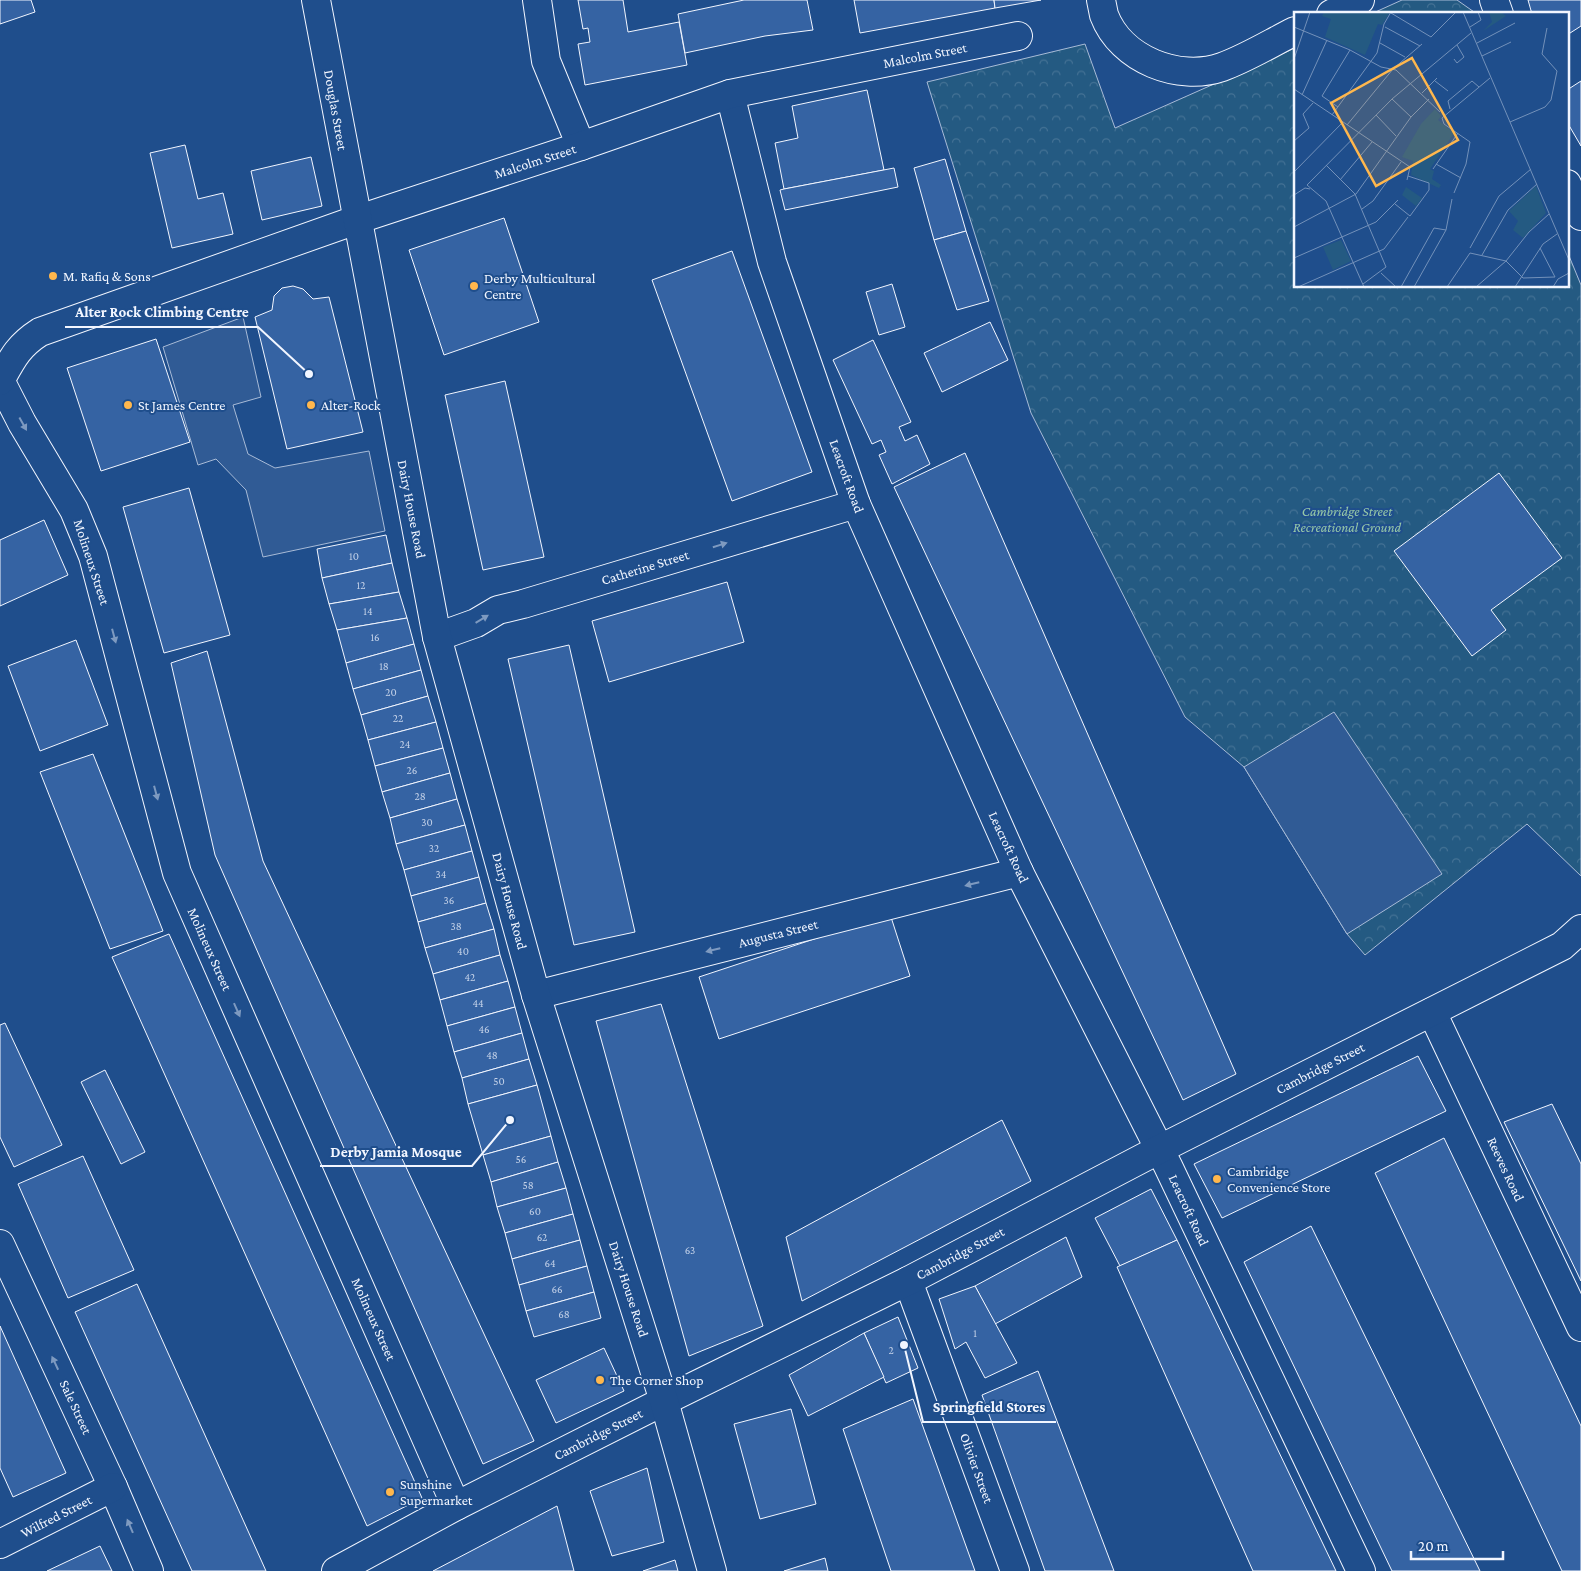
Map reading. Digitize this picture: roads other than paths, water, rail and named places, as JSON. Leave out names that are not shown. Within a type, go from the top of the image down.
[{"type":"street","name":"Douglas Street","points":[[316,0],[356,220]]},
{"type":"street","points":[[537,0],[546,62],[581,146]]},
{"type":"street","points":[[1101,0],[1104,16],[1117,36],[1130,50],[1152,64],[1171,69],[1195,73],[1222,67],[1294,32]]},
{"type":"street","points":[[1335,12],[1360,0]]},
{"type":"street","points":[[1494,0],[1498,12]]},
{"type":"street","name":"Malcolm Street","points":[[0,381],[13,357],[26,341],[40,332],[356,220],[581,146],[730,94],[1018,36]]},
{"type":"street","name":"Leacroft Road","points":[[730,94],[772,262],[856,504],[1019,872],[1160,1149],[1361,1571]]},
{"type":"street","points":[[1568,186],[1581,216]]},
{"type":"street","name":"Dairy House Road","points":[[356,220],[437,637],[536,995],[664,1401],[712,1571]]},
{"type":"street","name":"Molineux Street","points":[[0,381],[22,423],[74,510],[92,556],[177,873],[456,1506]]},
{"type":"street","name":"Catherine Street","points":[[437,637],[476,623],[498,610],[856,504]]},
{"type":"street","name":"Augusta Street","points":[[536,995],[1019,872]]},
{"type":"street","name":"Cambridge Street","points":[[336,1571],[378,1560],[456,1506],[908,1281],[1160,1149],[1562,946],[1581,929]]},
{"type":"street","name":"Reeves Road","points":[[1432,1012],[1581,1327]]},
{"type":"street","name":"Sale Street","points":[[0,1244],[113,1487],[149,1571]]},
{"type":"street","name":"Olivier Street","points":[[908,1281],[1014,1571]]},
{"type":"street","name":"Wilfred Street","points":[[0,1544],[113,1487]]},
{"type":"place","name":"M. Rafiq & Sons","points":[[53,276]]},
{"type":"place","name":"Derby Multicultural Centre","points":[[474,286]]},
{"type":"place","name":"Alter Rock Climbing Centre","points":[[309,374]]},
{"type":"place","name":"St James Centre","points":[[128,405]]},
{"type":"place","name":"Alter-Rock","points":[[311,405]]},
{"type":"place","name":"Derby Jamia Mosque","points":[[510,1120]]},
{"type":"place","name":"Cambridge Convenience Store","points":[[1217,1179]]},
{"type":"place","name":"Springfield Stores","points":[[904,1345]]},
{"type":"place","name":"The Corner Shop","points":[[600,1380]]},
{"type":"place","name":"Sunshine Supermarket","points":[[390,1492]]},
{"type":"park label","name":"Cambridge Street Recreational Ground","points":[[1347,520]]}]
